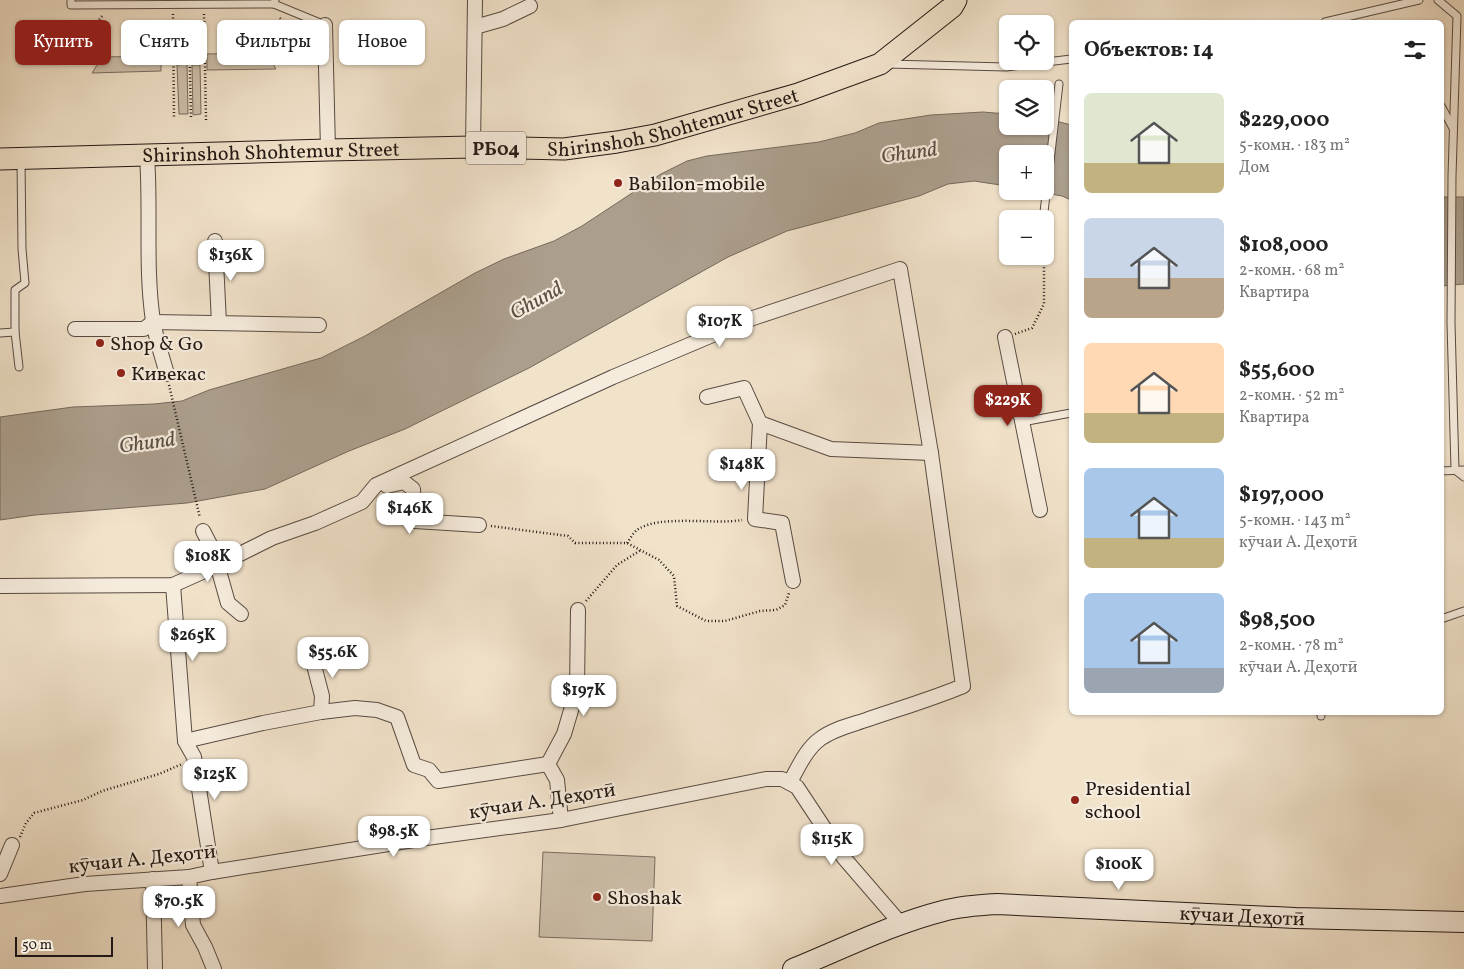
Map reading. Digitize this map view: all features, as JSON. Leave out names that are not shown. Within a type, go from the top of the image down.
[{"type":"main road","name":"Shirinshoh Shohtemur Street","points":[[10,159],[473,147],[564,149],[655,135],[798,94],[880,64],[952,7],[956,0]]},
{"type":"main road","name":"кӯчаи Деҳотӣ","points":[[793,969],[901,924],[965,906],[996,904],[1295,918],[1464,922]]},
{"type":"street","points":[[473,147],[475,0]]},
{"type":"street","points":[[475,27],[503,19],[530,6]]},
{"type":"street","points":[[327,65],[328,150]]},
{"type":"street","points":[[147,156],[149,179],[148,245],[153,322],[167,374]]},
{"type":"street","points":[[215,241],[219,323]]},
{"type":"street","points":[[0,586],[173,585],[272,538],[316,523],[362,502],[376,484],[613,377],[753,318],[900,269],[931,453],[963,686],[945,694],[854,723],[820,738],[810,748],[790,782],[797,788],[844,858],[901,924]]},
{"type":"street","points":[[76,328],[144,328],[153,322],[319,325]]},
{"type":"street","points":[[1005,337],[1040,510]]},
{"type":"street","points":[[707,397],[744,388],[760,423],[755,518],[782,523],[793,581]]},
{"type":"street","points":[[760,423],[831,450],[931,453]]},
{"type":"street","points":[[376,484],[383,487],[404,482],[412,489],[415,521],[479,524]]},
{"type":"street","points":[[203,532],[220,564],[219,572],[228,603],[241,614]]},
{"type":"street","points":[[173,585],[185,742],[194,757],[212,872]]},
{"type":"street","points":[[548,764],[564,734],[577,690],[578,610]]},
{"type":"street","points":[[310,650],[322,696],[321,712]]},
{"type":"street","points":[[185,742],[321,712],[355,708],[377,710],[397,717],[414,765],[429,770],[438,781],[548,764]]},
{"type":"street","points":[[548,764],[557,780],[561,820]]},
{"type":"street","name":"кӯчаи А. Деҳотӣ","points":[[0,896],[85,884],[190,877],[426,838],[561,820],[766,779],[782,779],[790,782]]},
{"type":"street","points":[[0,874],[12,845]]},
{"type":"street","points":[[190,877],[193,925],[205,946],[214,969]]},
{"type":"street","points":[[153,879],[155,969]]},
{"type":"lane","points":[[71,0],[71,5],[274,2],[315,20]]},
{"type":"lane","points":[[1333,20],[1419,0]]},
{"type":"lane","points":[[1438,0],[1456,16],[1451,323],[1455,470]]},
{"type":"lane","points":[[880,64],[1006,67],[1069,59]]},
{"type":"lane","points":[[1044,210],[1059,84]]},
{"type":"lane","points":[[1444,112],[1454,130]]},
{"type":"lane","points":[[10,159],[22,249],[24,283],[15,290],[15,332],[18,368]]},
{"type":"lane","points":[[0,333],[15,332]]},
{"type":"lane","points":[[1022,422],[1069,413]]},
{"type":"lane","points":[[1455,470],[1464,477]]},
{"type":"lane","points":[[1444,471],[1464,470]]},
{"type":"lane","points":[[1444,618],[1464,611]]},
{"type":"path","points":[[173,12],[173,20]]},
{"type":"path","points":[[197,12],[204,12],[204,20]]},
{"type":"path","points":[[280,17],[283,20]]},
{"type":"path","points":[[173,65],[174,118]]},
{"type":"path","points":[[189,65],[190,118]]},
{"type":"path","points":[[205,65],[206,120]]},
{"type":"path","points":[[1005,337],[1032,328],[1044,304],[1044,265]]},
{"type":"path","points":[[167,374],[203,532]]},
{"type":"path","points":[[627,543],[637,530],[657,523],[699,520],[729,523],[755,518]]},
{"type":"path","points":[[479,524],[568,536],[575,543],[627,543],[659,560],[674,576],[677,606],[706,620],[726,620],[760,611],[776,610],[786,605],[793,581]]},
{"type":"path","points":[[578,610],[596,592],[617,566],[641,550]]},
{"type":"path","points":[[12,845],[17,841],[26,823],[34,813],[64,806],[102,791],[160,774],[174,769],[194,757]]},
{"type":"shaded area","points":[[207,54],[217,54],[217,65],[274,65],[276,69],[207,70]]},
{"type":"shaded area","points":[[111,57],[121,57],[121,65],[161,65],[161,71],[92,73],[97,65],[111,65]]},
{"type":"shaded area","points":[[177,65],[187,65],[188,114],[179,114]]},
{"type":"shaded area","points":[[192,65],[200,65],[201,114],[193,115]]},
{"type":"shaded area","name":"Shoshak","points":[[543,852],[655,857],[652,941],[539,937]]},
{"type":"water","name":"Ghund","points":[[983,112],[999,113],[999,135],[1054,135],[1054,120],[1069,124],[1069,199],[1054,195],[1054,145],[999,145],[999,185],[974,181],[948,184],[919,196],[787,231],[728,257],[529,368],[405,429],[349,451],[265,489],[187,503],[35,515],[0,520],[0,417],[73,407],[182,401],[209,390],[321,358],[365,336],[475,273],[504,259],[554,241],[582,226],[661,174],[687,161],[707,156],[819,142],[855,133],[879,123],[931,115]]},
{"type":"water","points":[[1444,197],[1464,197],[1464,284],[1444,286]]},
{"type":"place","name":"Babilon-mobile","points":[[618,183]]},
{"type":"place","name":"Shop & Go","points":[[100,343]]},
{"type":"place","name":"Кивекас","points":[[121,373]]},
{"type":"place","name":"Presidential school","points":[[1075,800]]},
{"type":"place","name":"Shoshak","points":[[597,897]]}]
